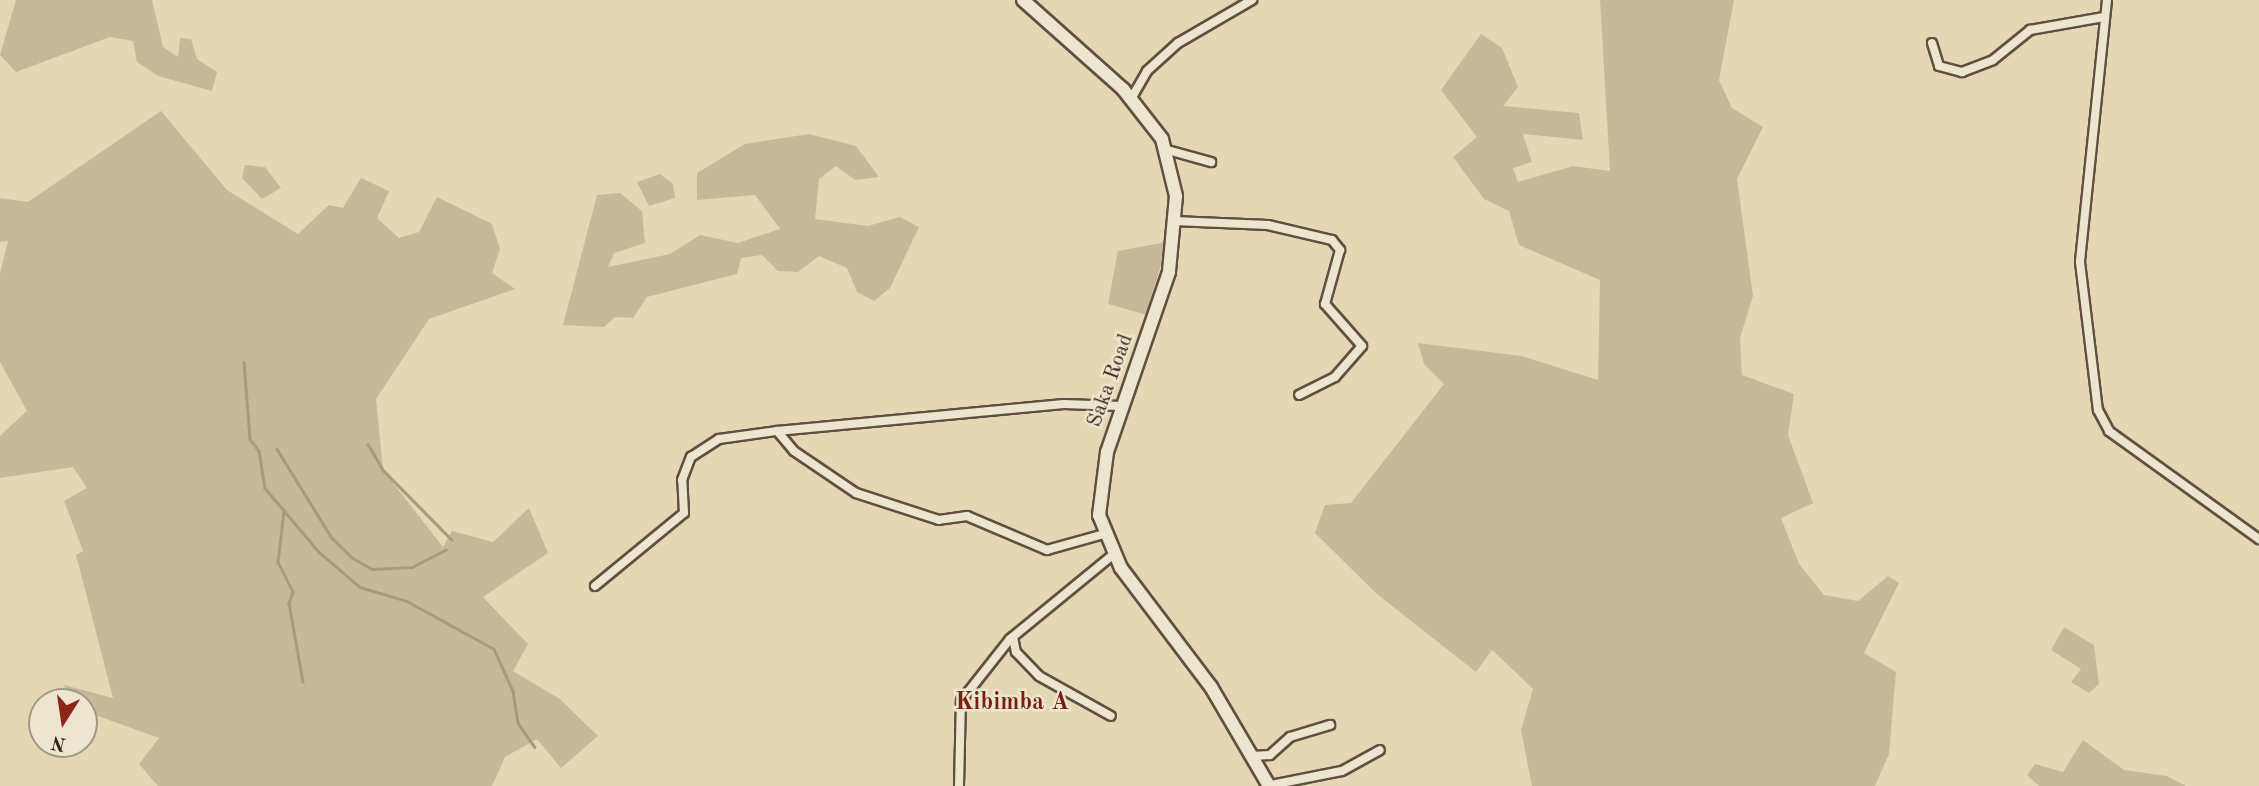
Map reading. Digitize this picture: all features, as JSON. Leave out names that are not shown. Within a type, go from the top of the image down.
[{"type":"main road","name":"Saka Road","points":[[1023,0],[1131,99],[1164,149],[1174,188],[1169,272],[1121,406],[1099,481],[1104,534],[1114,554],[1194,662],[1252,756],[1267,786]]},
{"type":"street","points":[[1131,99],[1147,71],[1178,43],[1252,0]]},
{"type":"street","points":[[2107,0],[2080,262],[2098,410],[2109,431],[2259,539]]},
{"type":"street","points":[[1932,43],[1938,66],[1962,72],[1993,60],[2030,30],[2105,16]]},
{"type":"street","points":[[1164,149],[1211,162]]},
{"type":"street","points":[[1174,221],[1268,225],[1332,240],[1340,250],[1325,304],[1362,346],[1335,377],[1299,395]]},
{"type":"street","points":[[595,586],[684,513],[682,480],[691,457],[719,439],[777,431],[1064,404],[1121,406]]},
{"type":"street","points":[[777,431],[794,451],[856,493],[939,520],[967,516],[1047,550],[1104,534]]},
{"type":"street","points":[[959,786],[961,701],[1013,637],[1114,554]]},
{"type":"street","points":[[1013,637],[1016,652],[1039,677],[1111,716]]},
{"type":"street","points":[[1252,756],[1270,755],[1290,737],[1329,726]]},
{"type":"street","points":[[1267,786],[1342,771],[1380,750]]},
{"type":"shaded area","points":[[16,0],[152,0],[163,47],[178,57],[180,38],[191,39],[197,59],[217,72],[212,91],[158,76],[137,62],[133,41],[110,37],[16,72],[0,55]]},
{"type":"shaded area","points":[[1600,0],[1734,0],[1719,80],[1732,108],[1763,127],[1737,179],[1753,296],[1740,338],[1742,375],[1794,394],[1788,435],[1813,503],[1781,518],[1799,564],[1824,595],[1858,601],[1888,576],[1899,583],[1864,653],[1896,672],[1889,754],[1875,786],[1532,786],[1521,730],[1533,689],[1492,650],[1476,672],[1377,594],[1315,533],[1325,505],[1351,503],[1444,384],[1424,364],[1418,343],[1522,356],[1598,380],[1600,280],[1519,245],[1509,211],[1484,199],[1453,157],[1477,137],[1441,90],[1481,34],[1502,48],[1518,87],[1503,106],[1579,113],[1583,140],[1523,134],[1532,162],[1513,168],[1518,182],[1573,166],[1610,171]]},
{"type":"shaded area","points":[[161,111],[227,190],[298,234],[329,205],[343,208],[361,178],[389,191],[377,218],[399,238],[419,232],[437,197],[492,224],[500,249],[492,273],[515,289],[429,319],[376,399],[383,470],[443,547],[452,531],[493,542],[529,508],[548,553],[483,597],[528,644],[513,671],[560,699],[598,736],[561,768],[537,739],[505,757],[492,786],[158,786],[139,764],[159,738],[98,716],[98,694],[113,698],[76,555],[83,551],[64,501],[87,488],[73,467],[0,478],[0,436],[27,411],[0,362],[0,274],[8,241],[0,242],[0,198],[28,202]]},
{"type":"shaded area","points":[[809,134],[856,146],[879,177],[855,180],[836,166],[819,179],[815,219],[868,226],[900,217],[919,227],[890,288],[874,301],[857,292],[847,268],[819,256],[798,272],[778,271],[762,255],[741,258],[737,274],[647,297],[633,318],[615,317],[604,327],[563,325],[597,195],[620,193],[642,211],[645,243],[614,253],[608,267],[670,254],[700,235],[738,243],[780,229],[755,195],[697,200],[697,173],[745,144]]},
{"type":"shaded area","points":[[245,165],[265,167],[281,188],[262,199],[242,178]]},
{"type":"shaded area","points":[[660,174],[673,184],[675,198],[649,206],[637,182]]},
{"type":"shaded area","points":[[1167,242],[1147,315],[1108,304],[1118,251]]},
{"type":"shaded area","points":[[2064,627],[2094,645],[2099,684],[2089,693],[2071,682],[2081,669],[2051,650]]},
{"type":"shaded area","points":[[2083,740],[2124,770],[2167,776],[2186,786],[2039,786],[2027,775],[2035,764],[2063,772]]},
{"type":"waterway","points":[[244,362],[250,439],[259,451],[265,488],[319,552],[360,587],[407,601],[494,649],[513,691],[518,723],[535,747]]},
{"type":"waterway","points":[[368,444],[383,470],[452,540]]},
{"type":"waterway","points":[[277,449],[332,538],[353,558],[372,569],[412,567],[446,550]]},
{"type":"waterway","points":[[284,511],[278,562],[293,592],[289,603],[303,682]]},
{"type":"district","name":"Kibimba A","points":[[1012,704]]}]
